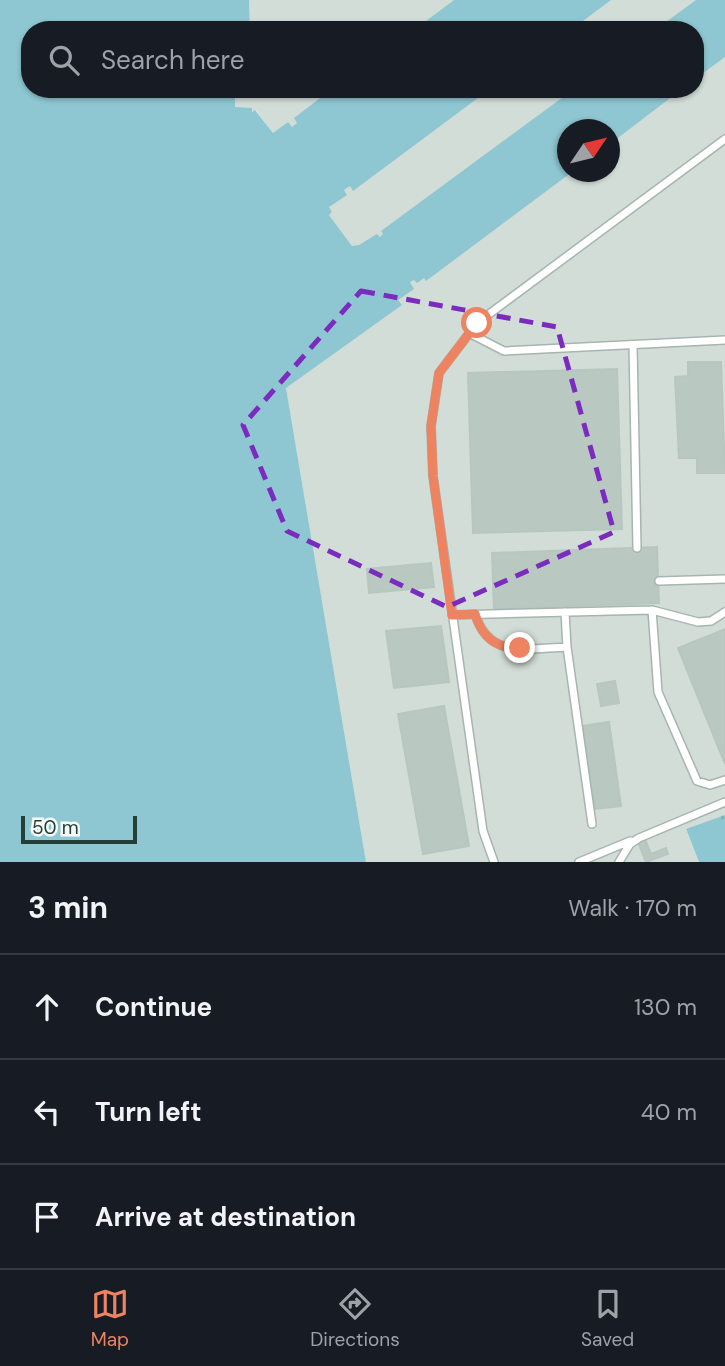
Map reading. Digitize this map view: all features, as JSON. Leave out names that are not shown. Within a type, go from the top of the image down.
[{"type":"lane","points":[[494,862],[483,831],[433,476],[431,426],[439,373],[477,323],[725,139]]},
{"type":"lane","points":[[469,333],[504,351],[725,340]]},
{"type":"lane","points":[[633,345],[637,548]]},
{"type":"lane","points":[[659,581],[725,579]]},
{"type":"lane","points":[[452,615],[652,610],[698,622],[711,621],[725,612]]},
{"type":"lane","points":[[652,610],[658,692],[663,704],[697,780],[710,785],[725,780]]},
{"type":"lane","points":[[565,612],[567,647],[592,824]]},
{"type":"lane","points":[[475,614],[478,626],[485,636],[496,644],[508,648],[567,647]]},
{"type":"lane","points":[[579,862],[725,802]]},
{"type":"lane","points":[[619,862],[629,844],[639,838]]},
{"type":"path","points":[[722,816],[725,824]]},
{"type":"highlighted area","points":[[361,291],[557,327],[614,532],[447,607],[287,531],[243,425]]},
{"type":"shaded area","points":[[249,0],[725,0],[725,815],[686,830],[699,862],[366,862],[286,388],[352,246],[329,215],[332,212],[256,110],[252,112],[235,108],[235,98],[704,98],[704,21],[250,21]]},
{"type":"water","points":[[0,0],[249,0],[250,21],[21,21],[21,98],[235,98],[235,107],[252,108],[252,112],[255,110],[273,133],[288,122],[292,127],[297,123],[294,118],[320,98],[478,98],[353,191],[350,186],[344,190],[347,195],[329,207],[332,212],[329,215],[352,246],[359,245],[377,234],[380,237],[383,234],[381,231],[562,98],[670,98],[620,136],[620,119],[557,119],[559,182],[426,281],[424,278],[417,283],[414,280],[410,282],[414,289],[398,300],[402,305],[286,388],[366,862],[0,862]]},
{"type":"water","points":[[454,0],[611,0],[583,21],[426,21]]},
{"type":"water","points":[[696,0],[725,0],[725,57],[704,72],[704,21],[667,21]]},
{"type":"water","points":[[725,815],[725,862],[699,862],[686,829]]},
{"type":"building","points":[[688,362],[721,362],[725,473],[697,473],[697,458],[679,458],[675,377],[688,376]]},
{"type":"building","points":[[617,369],[622,529],[473,533],[468,373]]},
{"type":"building","points":[[657,547],[659,603],[494,609],[492,553]]},
{"type":"building","points":[[431,563],[434,587],[369,593],[367,569]]},
{"type":"building","points":[[441,626],[449,682],[394,688],[386,631]]},
{"type":"building","points":[[725,629],[725,764],[678,648]]},
{"type":"building","points":[[615,681],[619,703],[601,706],[597,684]]},
{"type":"building","points":[[444,706],[469,846],[423,854],[398,714]]},
{"type":"building","points":[[609,722],[621,806],[595,809],[582,726]]},
{"type":"building","points":[[645,839],[651,854],[666,848],[668,854],[646,862],[638,842]]},
{"type":"route","points":[[477,323],[439,373],[431,426],[433,476],[452,615],[475,614],[478,626],[485,636],[496,644],[520,648]]}]
